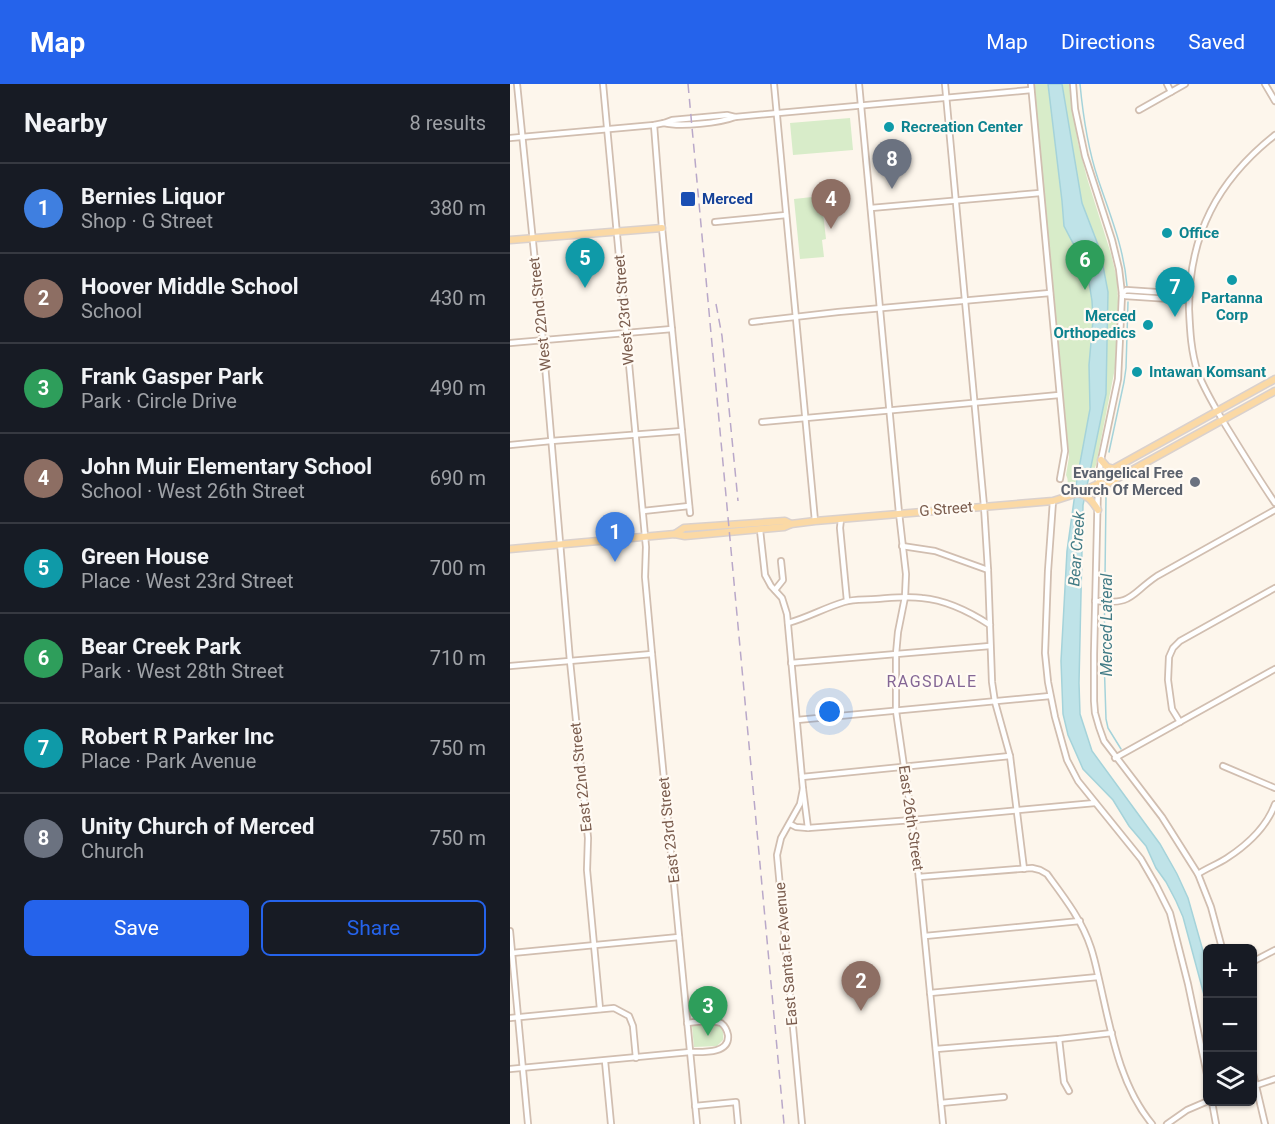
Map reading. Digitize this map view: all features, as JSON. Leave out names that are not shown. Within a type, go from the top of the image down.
[{"type":"main road","points":[[510,240],[662,228]]},
{"type":"main road","name":"G Street","points":[[1095,486],[1104,474],[1275,379]]},
{"type":"main road","name":"G Street","points":[[510,549],[645,536],[675,534],[685,536],[760,530],[815,521],[1053,501],[1107,484],[1275,391]]},
{"type":"main road","points":[[1101,460],[1107,467],[1115,469]]},
{"type":"main road","points":[[1078,493],[1090,499],[1098,510]]},
{"type":"main road","name":"G Street","points":[[675,534],[684,528],[785,521],[790,524]]},
{"type":"street","name":"West 22nd Street","points":[[517,84],[543,341],[560,544]]},
{"type":"street","name":"West 23rd Street","points":[[603,84],[645,536]]},
{"type":"street","points":[[774,84],[815,521]]},
{"type":"street","name":"East 26th Street","points":[[859,84],[906,574],[896,654],[896,711],[919,877],[943,1124]]},
{"type":"street","points":[[945,84],[984,506],[992,682],[995,702],[1010,756],[1024,869]]},
{"type":"street","points":[[1073,84],[1075,109],[1085,156],[1112,240],[1122,294],[1118,379],[1095,486],[1101,601],[1094,654],[1095,712],[1104,741],[1162,817],[1198,874],[1211,907],[1221,944]]},
{"type":"street","points":[[1167,84],[1171,92]]},
{"type":"street","points":[[1138,110],[1185,84]]},
{"type":"street","points":[[1265,84],[1275,101]]},
{"type":"street","points":[[510,138],[654,125],[672,120],[727,115],[735,117],[946,98],[1031,87],[1065,451],[1060,479]]},
{"type":"street","points":[[654,125],[690,513]]},
{"type":"street","points":[[1275,135],[1251,154],[1218,196],[1201,234],[1194,257],[1189,297],[1192,352],[1199,373],[1223,420],[1275,503]]},
{"type":"street","points":[[871,208],[1040,193]]},
{"type":"street","points":[[715,222],[786,214]]},
{"type":"street","points":[[1122,294],[1125,296],[1148,291],[1186,294],[1189,297]]},
{"type":"street","points":[[1148,291],[1148,298]]},
{"type":"street","points":[[752,322],[1050,293]]},
{"type":"street","points":[[1135,294],[1148,298],[1185,300],[1189,297]]},
{"type":"street","points":[[510,343],[672,330]]},
{"type":"street","points":[[762,422],[1059,395]]},
{"type":"street","points":[[510,445],[682,431]]},
{"type":"street","points":[[1053,501],[1045,653],[1050,696],[1067,760],[1083,789],[1141,859],[1170,913],[1203,1055]]},
{"type":"street","points":[[643,511],[689,506]]},
{"type":"street","points":[[1101,601],[1117,602],[1131,598],[1157,576],[1275,510]]},
{"type":"street","points":[[841,519],[847,601]]},
{"type":"street","name":"East Santa Fe Avenue","points":[[760,530],[764,573],[785,605],[788,623],[808,828]]},
{"type":"street","name":"East 23rd Street","points":[[645,536],[645,577],[697,1124]]},
{"type":"street","name":"East 22nd Street","points":[[560,544],[588,838],[587,870],[600,1010]]},
{"type":"street","points":[[902,546],[935,551],[988,570]]},
{"type":"street","points":[[775,590],[783,580],[781,561]]},
{"type":"street","points":[[1180,722],[1172,709],[1168,688],[1169,657],[1173,648],[1180,641],[1275,588]]},
{"type":"street","points":[[788,623],[847,601],[904,597],[923,598],[954,607],[990,625]]},
{"type":"street","points":[[791,663],[990,646]]},
{"type":"street","points":[[510,666],[652,654]]},
{"type":"street","points":[[1115,758],[1275,669]]},
{"type":"street","points":[[797,720],[1050,696]]},
{"type":"street","points":[[802,777],[1010,756]]},
{"type":"street","points":[[1223,766],[1275,788]]},
{"type":"street","name":"East Santa Fe Avenue","points":[[802,1124],[777,855],[781,838],[800,804],[803,789]]},
{"type":"street","points":[[790,824],[808,828],[1095,803]]},
{"type":"street","points":[[1198,874],[1228,857],[1253,837],[1274,812],[1275,804]]},
{"type":"street","points":[[919,877],[1032,868],[1047,874],[1080,921],[1092,948],[1121,1067],[1128,1087],[1152,1124]]},
{"type":"street","points":[[925,936],[1080,921]]},
{"type":"street","points":[[510,931],[528,1124]]},
{"type":"street","points":[[512,953],[679,937]]},
{"type":"street","points":[[1257,959],[1275,950]]},
{"type":"street","points":[[930,993],[1098,977]]},
{"type":"street","points":[[510,1018],[614,1008],[629,1016],[633,1026],[636,1058]]},
{"type":"street","points":[[510,1069],[714,1051],[724,1046],[728,1038],[726,1028],[722,1024],[713,1021],[687,1023]]},
{"type":"street","points":[[936,1049],[1112,1033]]},
{"type":"street","points":[[1059,1039],[1064,1082],[1069,1091]]},
{"type":"street","points":[[605,1060],[611,1124]]},
{"type":"street","points":[[1265,1124],[1257,1085],[1275,1079]]},
{"type":"street","points":[[941,1103],[1004,1097]]},
{"type":"street","points":[[695,1106],[736,1102],[738,1124]]},
{"type":"street","points":[[1167,1124],[1187,1110],[1203,1103]]},
{"type":"street","points":[[1213,1106],[1216,1124]]},
{"type":"green space","points":[[1034,84],[1069,84],[1078,143],[1117,279],[1115,368],[1096,465],[1091,476],[1067,485],[1069,457]]},
{"type":"green space","points":[[850,118],[853,150],[793,155],[790,123]]},
{"type":"green space","points":[[821,196],[826,239],[822,240],[824,257],[800,259],[794,199]]},
{"type":"green space","points":[[714,1023],[722,1030],[723,1040],[717,1046],[694,1047],[692,1026]]},
{"type":"water","name":"Bear Creek","points":[[1048,84],[1062,84],[1082,203],[1100,250],[1108,292],[1106,394],[1083,505],[1080,714],[1092,751],[1160,844],[1188,898],[1203,951],[1203,991],[1183,917],[1176,901],[1146,846],[1129,826],[1113,800],[1083,769],[1068,735],[1063,714],[1061,661],[1067,551],[1090,409],[1089,365],[1093,320],[1087,270],[1064,226]]},
{"type":"waterway","name":"Merced Lateral","points":[[1080,84],[1091,156],[1120,245],[1127,286]]},
{"type":"waterway","name":"Merced Lateral","points":[[1109,452],[1126,368],[1128,302]]},
{"type":"waterway","name":"Merced Lateral","points":[[1106,497],[1104,657],[1106,719],[1108,728],[1121,749]]},
{"type":"railway","points":[[688,84],[784,1124]]},
{"type":"railway","points":[[716,304],[722,336],[738,501]]},
{"type":"place","name":"Recreation Center","points":[[889,127]]},
{"type":"place","name":"Unity Church of Merced","points":[[892,189]]},
{"type":"place","name":"Merced","points":[[688,199]]},
{"type":"place","name":"John Muir Elementary School","points":[[831,229]]},
{"type":"place","name":"Office","points":[[1167,233]]},
{"type":"place","name":"Partanna Corp","points":[[1232,280]]},
{"type":"place","name":"Green House","points":[[585,288]]},
{"type":"place","name":"Bear Creek Park","points":[[1085,290]]},
{"type":"place","name":"Robert R Parker Inc","points":[[1175,317]]},
{"type":"place","name":"Merced Orthopedics","points":[[1148,325]]},
{"type":"place","name":"Intawan Komsant","points":[[1137,372]]},
{"type":"place","name":"Evangelical Free Church Of Merced","points":[[1195,482]]},
{"type":"place","name":"Bernies Liquor","points":[[615,562]]},
{"type":"place","name":"Hoover Middle School","points":[[861,1011]]},
{"type":"place","name":"Frank Gasper Park","points":[[708,1036]]},
{"type":"district","name":"RAGSDALE","points":[[932,681]]}]
